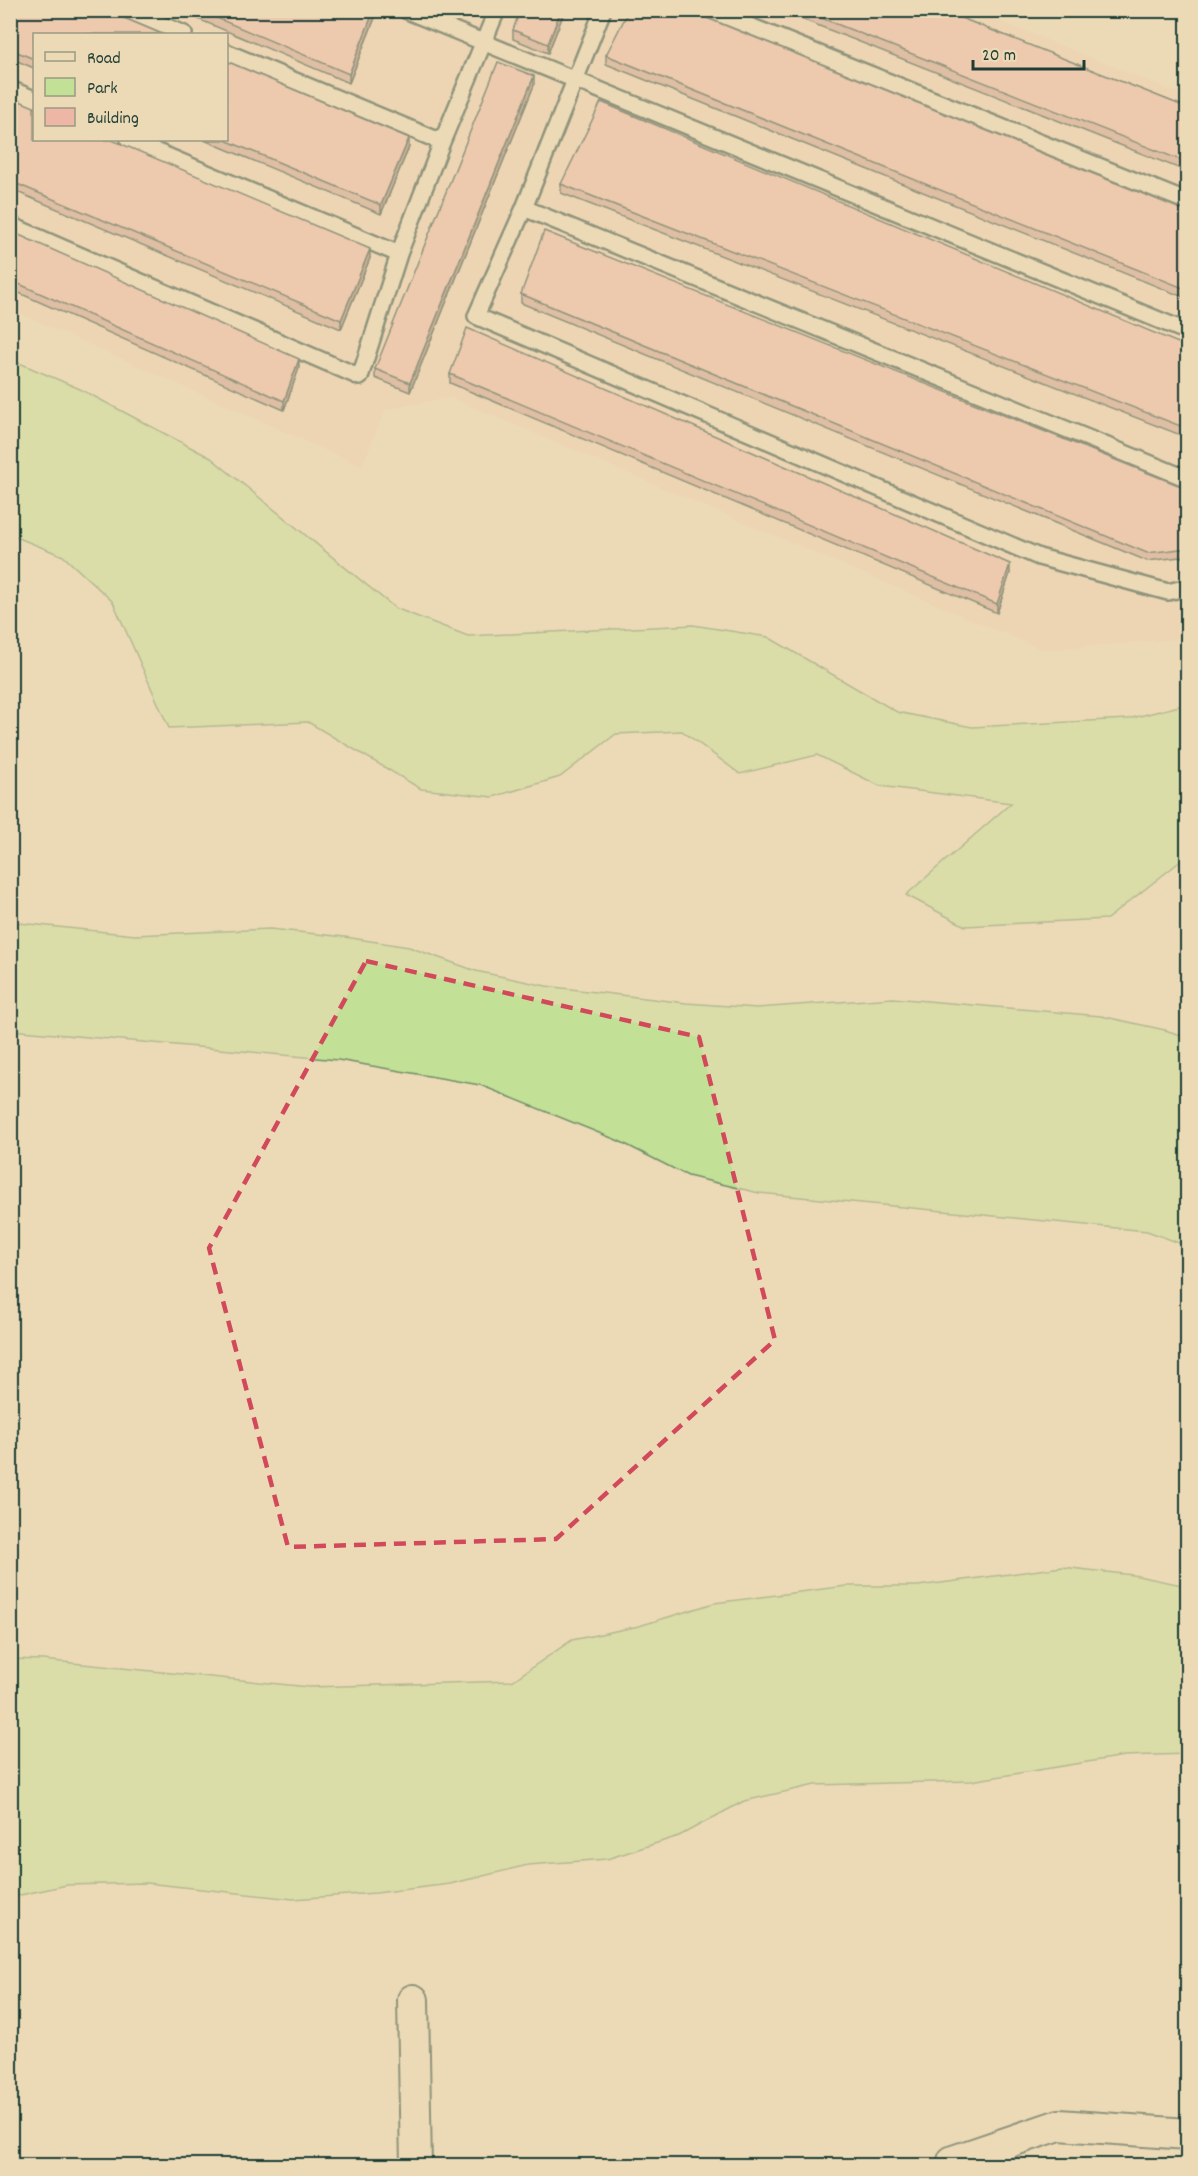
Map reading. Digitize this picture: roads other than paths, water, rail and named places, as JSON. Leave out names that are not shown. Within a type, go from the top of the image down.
[{"type":"street","points":[[413,2000],[416,2166]]},
{"type":"street","points":[[952,2166],[953,2161],[1059,2126],[1188,2134]]},
{"type":"lane","points":[[127,10],[182,33]]},
{"type":"lane","points":[[405,10],[1188,332]]},
{"type":"lane","points":[[10,225],[360,377],[399,254],[442,142],[497,10]]},
{"type":"lane","points":[[603,10],[524,208],[476,316],[1039,557],[1168,592],[1188,586]]},
{"type":"lane","points":[[710,10],[1188,202]]},
{"type":"lane","points":[[228,53],[442,142]]},
{"type":"lane","points":[[10,89],[33,99]]},
{"type":"lane","points":[[131,141],[399,254]]},
{"type":"lane","points":[[524,208],[1188,479]]}]
